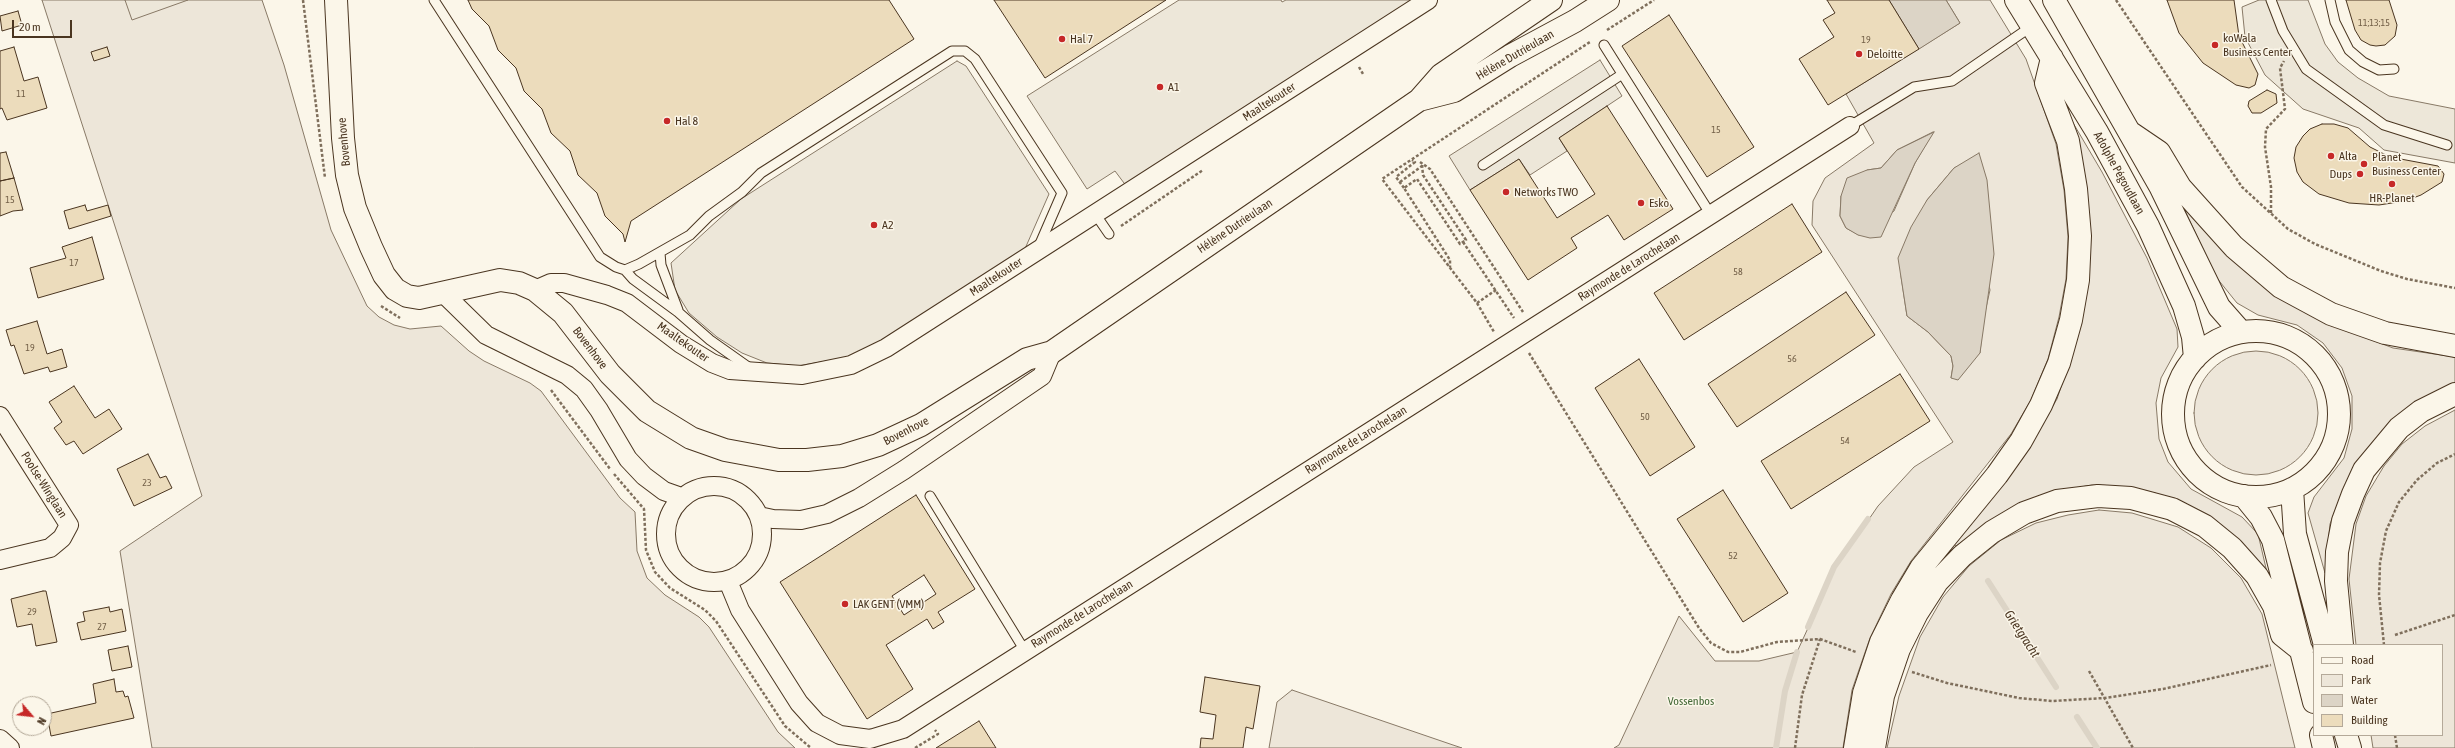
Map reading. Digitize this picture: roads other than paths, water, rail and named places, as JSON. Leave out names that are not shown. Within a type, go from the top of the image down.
[{"type":"main road","points":[[1533,7],[1551,0]]},
{"type":"main road","name":"Hélène Dutrieulaan","points":[[1419,100],[1454,91],[1510,56],[1575,21],[1608,0]]},
{"type":"main road","name":"Adolphe Pégoudlaan","points":[[2016,0],[2097,132],[2148,226],[2184,306],[2193,337],[2194,358]]},
{"type":"main road","points":[[2054,0],[2164,193],[2219,307],[2240,332]]},
{"type":"main road","name":"Bovenhove","points":[[335,2],[343,138],[347,175],[356,208],[384,275],[395,289],[407,296],[419,298],[500,280],[519,283],[535,290],[563,313],[610,374],[647,411],[691,438],[725,450],[779,460],[807,460],[842,456],[878,446],[921,425],[1027,359],[1052,352]]},
{"type":"main road","name":"Hélène Dutrieulaan","points":[[1052,352],[1419,100],[1441,75],[1533,7]]},
{"type":"main road","points":[[1855,748],[1864,693],[1881,642],[1902,600],[1921,568],[1996,475],[2021,441],[2041,405],[2063,348],[2071,320],[2078,280],[2080,236],[2076,189],[2068,141],[2046,83],[2052,58]]},
{"type":"main road","points":[[2131,133],[2159,152],[2180,187],[2234,247],[2281,287],[2331,314],[2386,333],[2455,346]]},
{"type":"main road","points":[[2270,331],[2299,342],[2321,361],[2336,387],[2340,417],[2333,446],[2317,471],[2292,489],[2269,496],[2244,496],[2216,487],[2193,468],[2178,442],[2173,412],[2179,383],[2194,358],[2216,341],[2240,332],[2270,331]]},
{"type":"main road","points":[[2342,644],[2336,581],[2337,552],[2343,521],[2353,494],[2364,470],[2399,428],[2421,411],[2455,394]]},
{"type":"main road","points":[[2292,489],[2295,534],[2325,644]]},
{"type":"main road","points":[[1874,748],[1883,696],[1900,649],[1917,613],[1937,582],[1962,556],[1992,532],[2024,513],[2057,501],[2098,496],[2131,498],[2172,509],[2205,526],[2232,548],[2257,576],[2274,606],[2282,635],[2302,651]]},
{"type":"main road","points":[[2244,496],[2261,517],[2273,540],[2313,698]]},
{"type":"main road","points":[[2321,736],[2324,748]]},
{"type":"main road","points":[[2346,736],[2350,748]]},
{"type":"main road","points":[[2359,736],[2360,748]]},
{"type":"street","name":"Maaltekouter","points":[[535,290],[551,283],[564,283],[607,295],[627,303],[681,344],[712,363],[730,370],[802,375],[851,365],[886,348],[1428,0]]},
{"type":"street","name":"Raymonde de Larochelaan","points":[[728,581],[740,610],[799,703],[817,723],[840,736],[870,739],[903,729],[1850,126]]},
{"type":"street","points":[[442,292],[486,335],[567,375],[584,389],[599,410],[628,459],[644,476],[664,491],[681,497]]},
{"type":"street","points":[[759,516],[773,519],[801,520],[827,514],[860,498],[904,470],[1042,376],[1052,352]]},
{"type":"street","name":"Poolse-Winglaan","points":[[0,416],[69,525],[62,538],[50,548],[0,560]]},
{"type":"street","points":[[710,485],[725,486],[740,492],[751,502],[759,516],[763,532],[761,548],[754,562],[742,574],[728,581],[711,583],[695,579],[681,571],[671,558],[665,542],[666,526],[671,510],[681,497],[695,489],[710,485]]},
{"type":"street","points":[[0,740],[10,748]]},
{"type":"lane","points":[[434,0],[600,257],[625,270],[633,279],[678,312],[710,340],[754,371]]},
{"type":"lane","points":[[2271,0],[2283,31],[2306,69],[2384,125],[2447,145]]},
{"type":"lane","points":[[2330,0],[2335,22],[2349,50],[2363,62],[2379,70],[2394,69]]},
{"type":"lane","name":"Raymonde de Larochelaan","points":[[1850,126],[1914,87],[1952,81],[2032,26]]},
{"type":"lane","points":[[1604,45],[1621,75],[1711,215]]},
{"type":"lane","points":[[625,270],[660,253],[690,234],[710,216],[742,192],[761,173],[952,51],[965,51],[975,59],[1062,193],[1038,250]]},
{"type":"lane","points":[[1483,165],[1621,75]]},
{"type":"lane","points":[[1098,218],[1109,234]]},
{"type":"lane","points":[[660,253],[661,265],[678,312]]},
{"type":"lane","points":[[930,496],[1025,650]]},
{"type":"water","points":[[1889,0],[1946,0],[1960,23],[1919,49]]},
{"type":"water","points":[[1934,132],[1915,163],[1881,237],[1870,238],[1858,235],[1846,228],[1840,216],[1841,196],[1847,178],[1867,170],[1881,168],[1897,150]]},
{"type":"water","points":[[1979,153],[1987,180],[1994,254],[1980,353],[1958,380],[1951,378],[1953,366],[1951,356],[1928,332],[1907,316],[1898,258],[1911,227],[1927,200],[1954,168]]},
{"type":"waterway","points":[[1808,627],[1834,567],[1868,519]]},
{"type":"waterway","name":"Grietgracht","points":[[1988,581],[2056,687]]},
{"type":"waterway","points":[[1776,748],[1785,691],[1797,652]]},
{"type":"waterway","name":"Grietgracht","points":[[2077,717],[2097,748]]},
{"type":"place","name":"Hal 7","points":[[1062,39]]},
{"type":"place","name":"koWala Business Center","points":[[2215,45]]},
{"type":"place","name":"Deloitte","points":[[1859,54]]},
{"type":"place","name":"A1","points":[[1160,87]]},
{"type":"place","name":"Hal 8","points":[[667,121]]},
{"type":"place","name":"Alta","points":[[2331,156]]},
{"type":"place","name":"Planet Business Center","points":[[2364,164]]},
{"type":"place","name":"Dups","points":[[2360,174]]},
{"type":"place","name":"HR-Planet","points":[[2392,184]]},
{"type":"place","name":"Networks TWO","points":[[1506,192]]},
{"type":"place","name":"Esko","points":[[1641,203]]},
{"type":"place","name":"A2","points":[[874,225]]},
{"type":"place","name":"LAK GENT (VMM)","points":[[845,604]]},
{"type":"park label","name":"Vossenbos","points":[[1691,701]]}]
